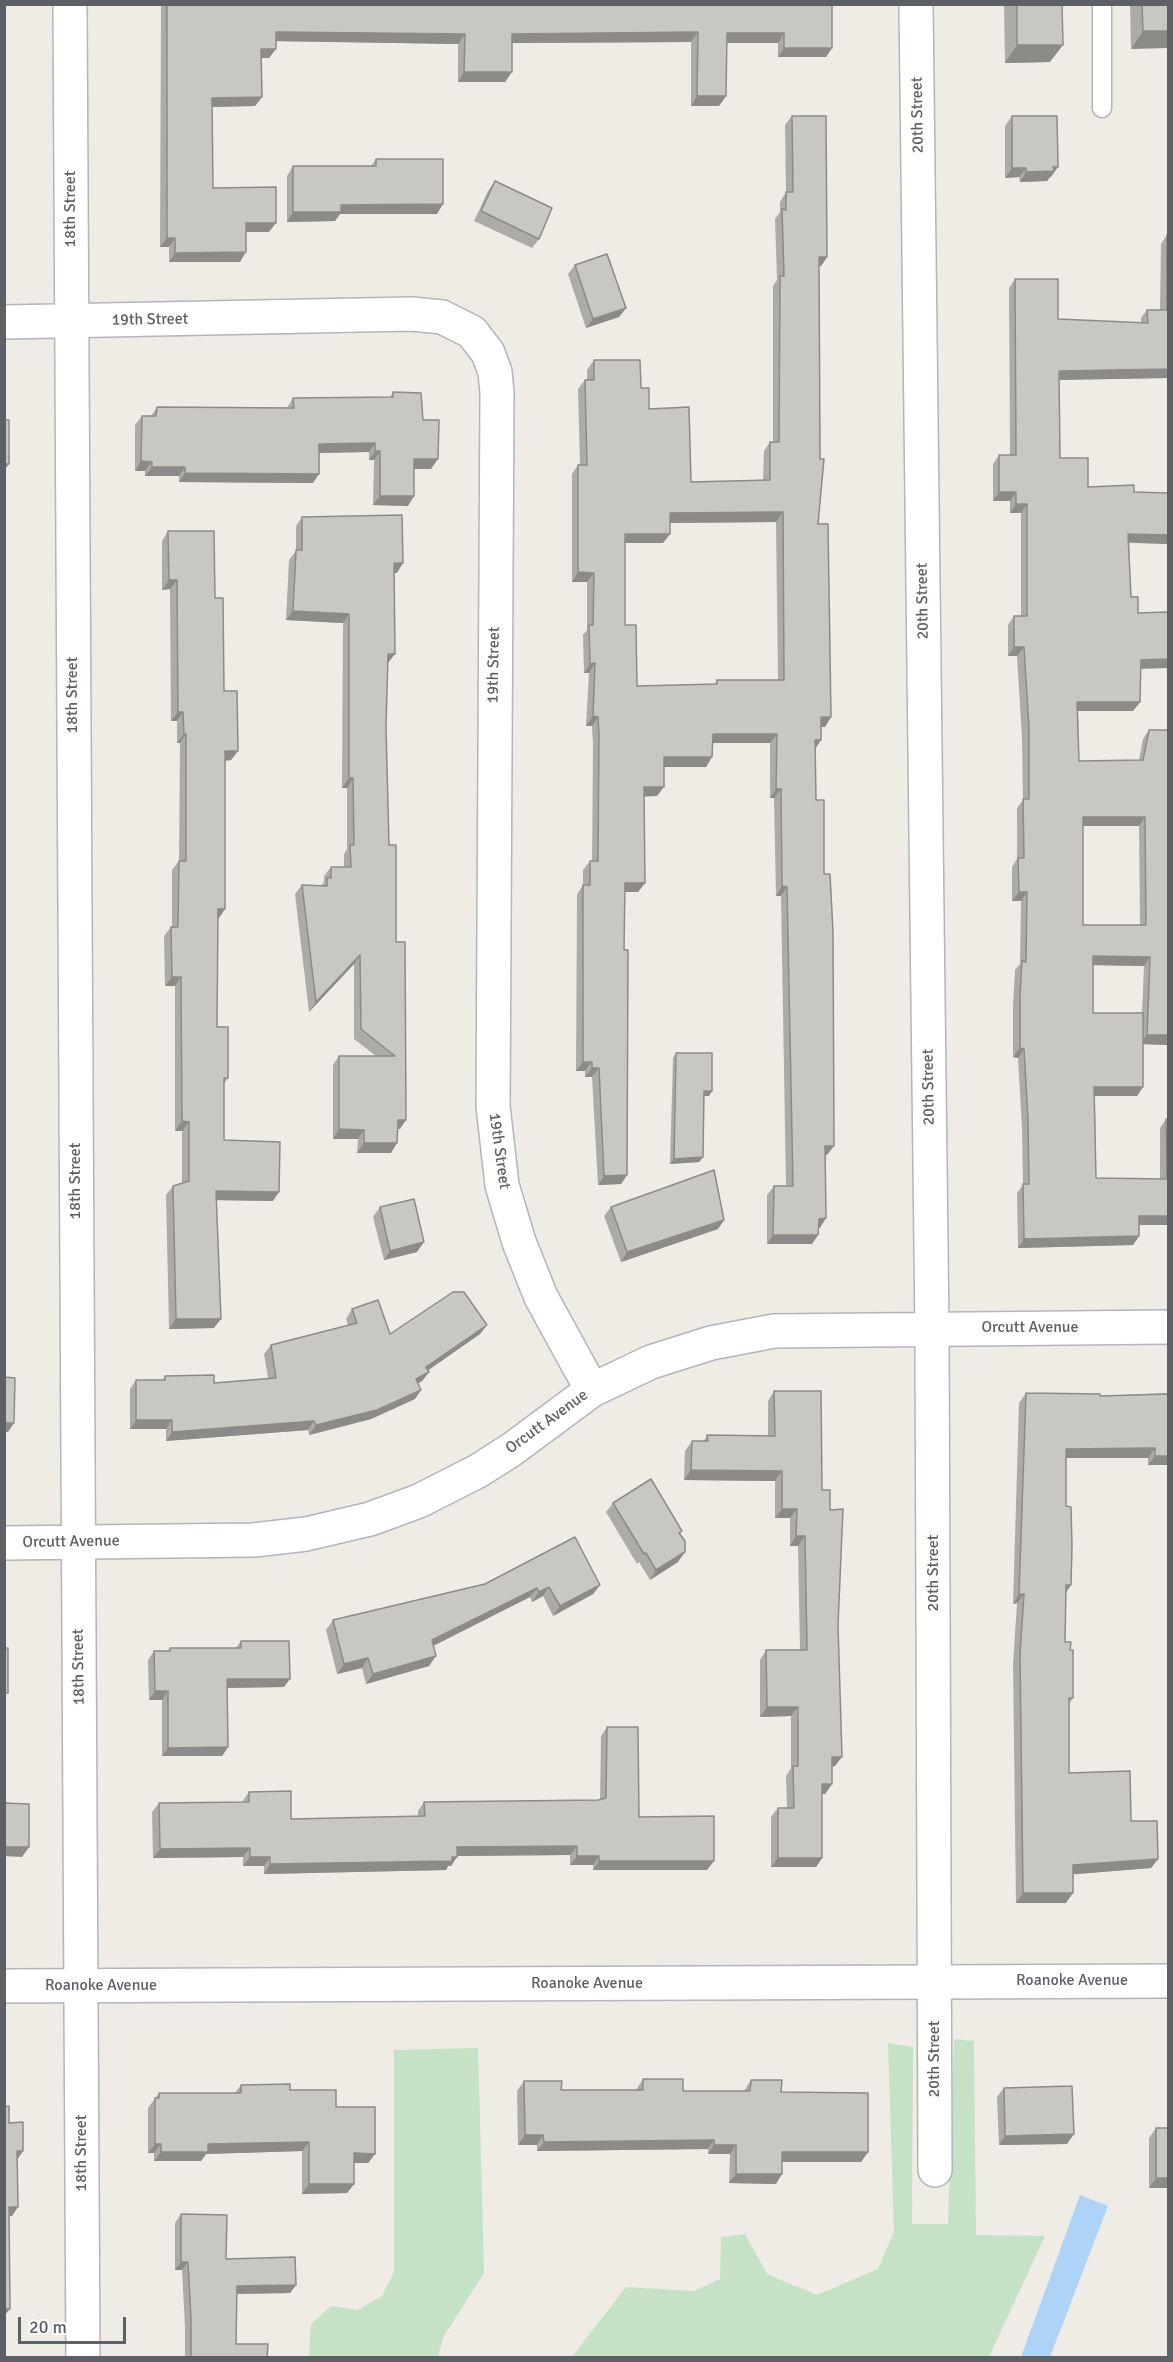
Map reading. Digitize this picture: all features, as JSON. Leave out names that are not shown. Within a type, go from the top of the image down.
[{"type":"street","name":"18th Street","points":[[70,4],[83,2358]]},
{"type":"street","name":"20th Street","points":[[916,4],[932,1329],[935,2170]]},
{"type":"street","name":"19th Street","points":[[4,322],[412,314],[442,317],[472,332],[488,353],[495,372],[497,393],[493,1106],[502,1185],[519,1242],[541,1297],[592,1390]]},
{"type":"street","name":"Orcutt Avenue","points":[[4,1543],[254,1540],[306,1534],[370,1519],[419,1501],[478,1471],[511,1450],[592,1390],[661,1359],[711,1343],[764,1333],[1168,1327]]},
{"type":"street","name":"Roanoke Avenue","points":[[4,1986],[1168,1981]]},
{"type":"lane","points":[[1102,4],[1102,108]]},
{"type":"green space","points":[[954,2039],[974,2041],[976,2235],[1045,2236],[989,2357],[571,2358],[626,2287],[694,2291],[720,2279],[721,2237],[745,2234],[767,2274],[817,2295],[878,2269],[894,2232],[888,2043],[913,2047],[912,2224],[948,2224]]},
{"type":"green space","points":[[478,2048],[484,2273],[444,2336],[438,2357],[309,2357],[311,2324],[331,2306],[358,2310],[382,2296],[394,2272],[394,2050]]},
{"type":"water","points":[[1080,2195],[1108,2206],[1050,2357],[1021,2357]]},
{"type":"building","points":[[167,4],[832,4],[832,48],[784,48],[784,33],[727,33],[726,96],[697,96],[698,32],[512,34],[512,72],[464,72],[465,34],[276,32],[276,49],[261,49],[262,97],[212,98],[213,188],[276,187],[276,223],[246,223],[246,252],[175,253],[175,238],[167,238]]},
{"type":"building","points":[[1017,4],[1062,4],[1063,45],[1017,45]]},
{"type":"building","points":[[1142,4],[1168,4],[1168,31],[1143,31]]},
{"type":"building","points":[[792,116],[826,116],[827,257],[819,257],[820,459],[824,459],[818,524],[828,524],[831,717],[821,717],[821,740],[815,740],[816,800],[824,800],[824,874],[830,874],[833,932],[834,1146],[825,1146],[826,1218],[819,1219],[818,1235],[773,1235],[774,1186],[793,1186],[787,887],[782,886],[781,789],[776,789],[777,734],[713,734],[712,757],[664,757],[664,787],[644,787],[645,883],[625,883],[624,950],[628,950],[627,1175],[604,1176],[599,1068],[592,1068],[592,1062],[583,1062],[583,885],[590,885],[590,861],[598,861],[599,735],[598,717],[593,716],[595,663],[590,664],[589,625],[593,625],[594,573],[578,572],[578,465],[587,465],[585,380],[594,380],[594,360],[640,360],[641,388],[649,388],[649,409],[689,407],[691,482],[770,480],[770,442],[779,442],[780,276],[784,276],[782,209],[786,210],[786,192],[793,192]],"holes":[[[783,512],[784,680],[717,680],[717,684],[637,686],[636,625],[625,625],[625,534],[670,534],[670,513]]]},
{"type":"building","points":[[1012,116],[1057,116],[1058,167],[1053,167],[1054,171],[1026,172],[1026,168],[1012,168]]},
{"type":"building","points":[[376,159],[443,159],[443,204],[341,205],[341,212],[293,212],[293,166],[376,166]]},
{"type":"building","points":[[495,181],[552,208],[539,239],[481,211]]},
{"type":"building","points":[[1168,235],[1168,369],[1059,371],[1060,458],[1088,458],[1088,487],[1134,485],[1134,492],[1168,493],[1168,535],[1128,534],[1131,597],[1138,597],[1138,613],[1168,612],[1168,659],[1141,660],[1140,702],[1077,702],[1079,761],[1143,760],[1149,730],[1168,730],[1168,1035],[1147,1035],[1150,957],[1093,956],[1093,1013],[1143,1013],[1143,1087],[1094,1087],[1096,1178],[1167,1179],[1166,1119],[1168,1119],[1168,1216],[1139,1216],[1139,1236],[1024,1239],[1023,1184],[1029,1184],[1028,1119],[1024,1049],[1020,1048],[1020,996],[1022,961],[1026,962],[1027,892],[1019,892],[1018,858],[1024,858],[1023,799],[1029,799],[1029,728],[1024,647],[1014,647],[1014,616],[1027,616],[1027,504],[1016,504],[1016,492],[999,492],[999,455],[1016,455],[1015,279],[1058,279],[1058,319],[1148,323],[1147,310],[1167,310]],"holes":[[[1083,817],[1145,817],[1146,925],[1083,925]]]},
{"type":"building","points":[[607,254],[626,308],[593,319],[575,265]]},
{"type":"building","points":[[393,392],[421,393],[423,420],[439,420],[438,459],[414,459],[414,496],[380,496],[380,451],[375,451],[375,443],[319,444],[319,474],[185,473],[185,467],[152,467],[152,462],[141,461],[142,416],[156,416],[157,407],[294,408],[293,398],[393,397]]},
{"type":"building","points":[[4,420],[9,420],[9,464],[4,464]]},
{"type":"building","points":[[402,515],[403,563],[394,563],[395,654],[388,654],[386,727],[389,845],[396,845],[396,942],[405,942],[406,1120],[398,1120],[397,1143],[364,1143],[364,1130],[339,1129],[339,1056],[395,1056],[361,1029],[360,955],[316,1002],[302,885],[327,886],[327,878],[331,878],[331,867],[351,867],[350,845],[354,845],[353,778],[349,778],[349,614],[293,611],[296,550],[302,550],[302,517]]},
{"type":"building","points":[[168,531],[214,531],[215,598],[223,598],[224,691],[237,691],[238,751],[225,751],[225,909],[218,909],[217,1027],[228,1027],[228,1078],[224,1078],[224,1140],[280,1142],[279,1192],[216,1191],[221,1319],[176,1319],[173,1186],[189,1181],[189,1122],[182,1121],[181,977],[172,977],[171,927],[178,927],[179,861],[186,861],[186,734],[184,734],[183,712],[178,712],[177,580],[169,580]]},
{"type":"building","points":[[676,1053],[712,1053],[712,1091],[704,1091],[703,1157],[674,1159]]},
{"type":"building","points":[[714,1170],[724,1220],[627,1252],[611,1207]]},
{"type":"building","points":[[414,1199],[424,1242],[390,1251],[380,1207]]},
{"type":"building","points":[[453,1292],[464,1292],[487,1325],[426,1367],[429,1372],[416,1379],[421,1390],[377,1410],[316,1425],[314,1421],[172,1432],[172,1420],[136,1420],[136,1380],[165,1380],[165,1376],[214,1375],[214,1383],[276,1378],[271,1345],[357,1323],[352,1309],[378,1300],[390,1334]]},
{"type":"building","points":[[4,1377],[15,1378],[14,1423],[4,1423]]},
{"type":"building","points":[[774,1391],[821,1391],[822,1490],[830,1490],[830,1510],[843,1509],[838,1625],[842,1757],[832,1757],[832,1784],[822,1784],[822,1858],[778,1858],[778,1808],[794,1808],[793,1766],[798,1766],[798,1707],[767,1707],[766,1650],[807,1650],[805,1536],[796,1536],[797,1509],[782,1509],[782,1471],[691,1470],[692,1441],[708,1441],[707,1435],[775,1436]]},
{"type":"building","points":[[1026,1393],[1100,1394],[1100,1396],[1168,1394],[1168,1456],[1155,1456],[1155,1448],[1066,1449],[1066,1506],[1071,1507],[1072,1546],[1071,1585],[1066,1585],[1065,1642],[1071,1642],[1070,1650],[1073,1650],[1073,1698],[1069,1698],[1069,1773],[1130,1771],[1131,1821],[1157,1821],[1158,1859],[1073,1865],[1073,1893],[1023,1893],[1020,1654],[1024,1594],[1019,1594]]},
{"type":"building","points":[[651,1479],[682,1531],[679,1533],[685,1541],[685,1552],[656,1570],[613,1503]]},
{"type":"building","points":[[575,1537],[600,1585],[560,1606],[549,1587],[539,1592],[537,1588],[432,1640],[436,1656],[373,1674],[368,1658],[344,1664],[333,1620],[485,1584]]},
{"type":"building","points":[[241,1641],[289,1641],[290,1679],[227,1679],[228,1747],[168,1748],[168,1691],[155,1691],[154,1651],[170,1651],[170,1648],[241,1648]]},
{"type":"building","points":[[4,1648],[8,1648],[8,1693],[4,1693]]},
{"type":"building","points":[[607,1727],[638,1727],[639,1817],[714,1816],[714,1861],[599,1861],[599,1856],[577,1856],[577,1846],[457,1847],[457,1857],[452,1857],[452,1861],[270,1864],[270,1857],[250,1857],[250,1848],[160,1849],[159,1803],[249,1802],[249,1792],[291,1791],[291,1819],[425,1816],[424,1802],[598,1800],[606,1798]]},
{"type":"building","points":[[4,1803],[29,1804],[29,1847],[5,1847],[4,1853]]},
{"type":"building","points":[[643,2079],[683,2079],[683,2091],[750,2091],[751,2080],[782,2080],[781,2092],[868,2093],[868,2152],[782,2152],[782,2174],[736,2174],[736,2145],[714,2145],[714,2140],[544,2142],[543,2135],[525,2135],[524,2081],[562,2081],[561,2090],[643,2090]]},
{"type":"building","points":[[290,2084],[290,2090],[336,2090],[336,2107],[375,2107],[375,2154],[354,2153],[354,2184],[309,2184],[309,2142],[208,2144],[208,2152],[161,2152],[161,2144],[155,2144],[155,2098],[159,2098],[159,2093],[241,2093],[241,2085]]},
{"type":"building","points":[[1072,2086],[1074,2134],[1005,2136],[1004,2088]]},
{"type":"building","points":[[9,2106],[9,2123],[23,2122],[23,2151],[17,2151],[18,2207],[9,2207],[10,2309],[4,2309],[4,2107]]},
{"type":"building","points":[[1156,2128],[1168,2128],[1168,2178],[1156,2178]]},
{"type":"building","points":[[181,2214],[227,2215],[226,2259],[295,2257],[296,2285],[237,2286],[236,2344],[268,2344],[267,2358],[191,2358],[188,2262],[181,2262]]}]
